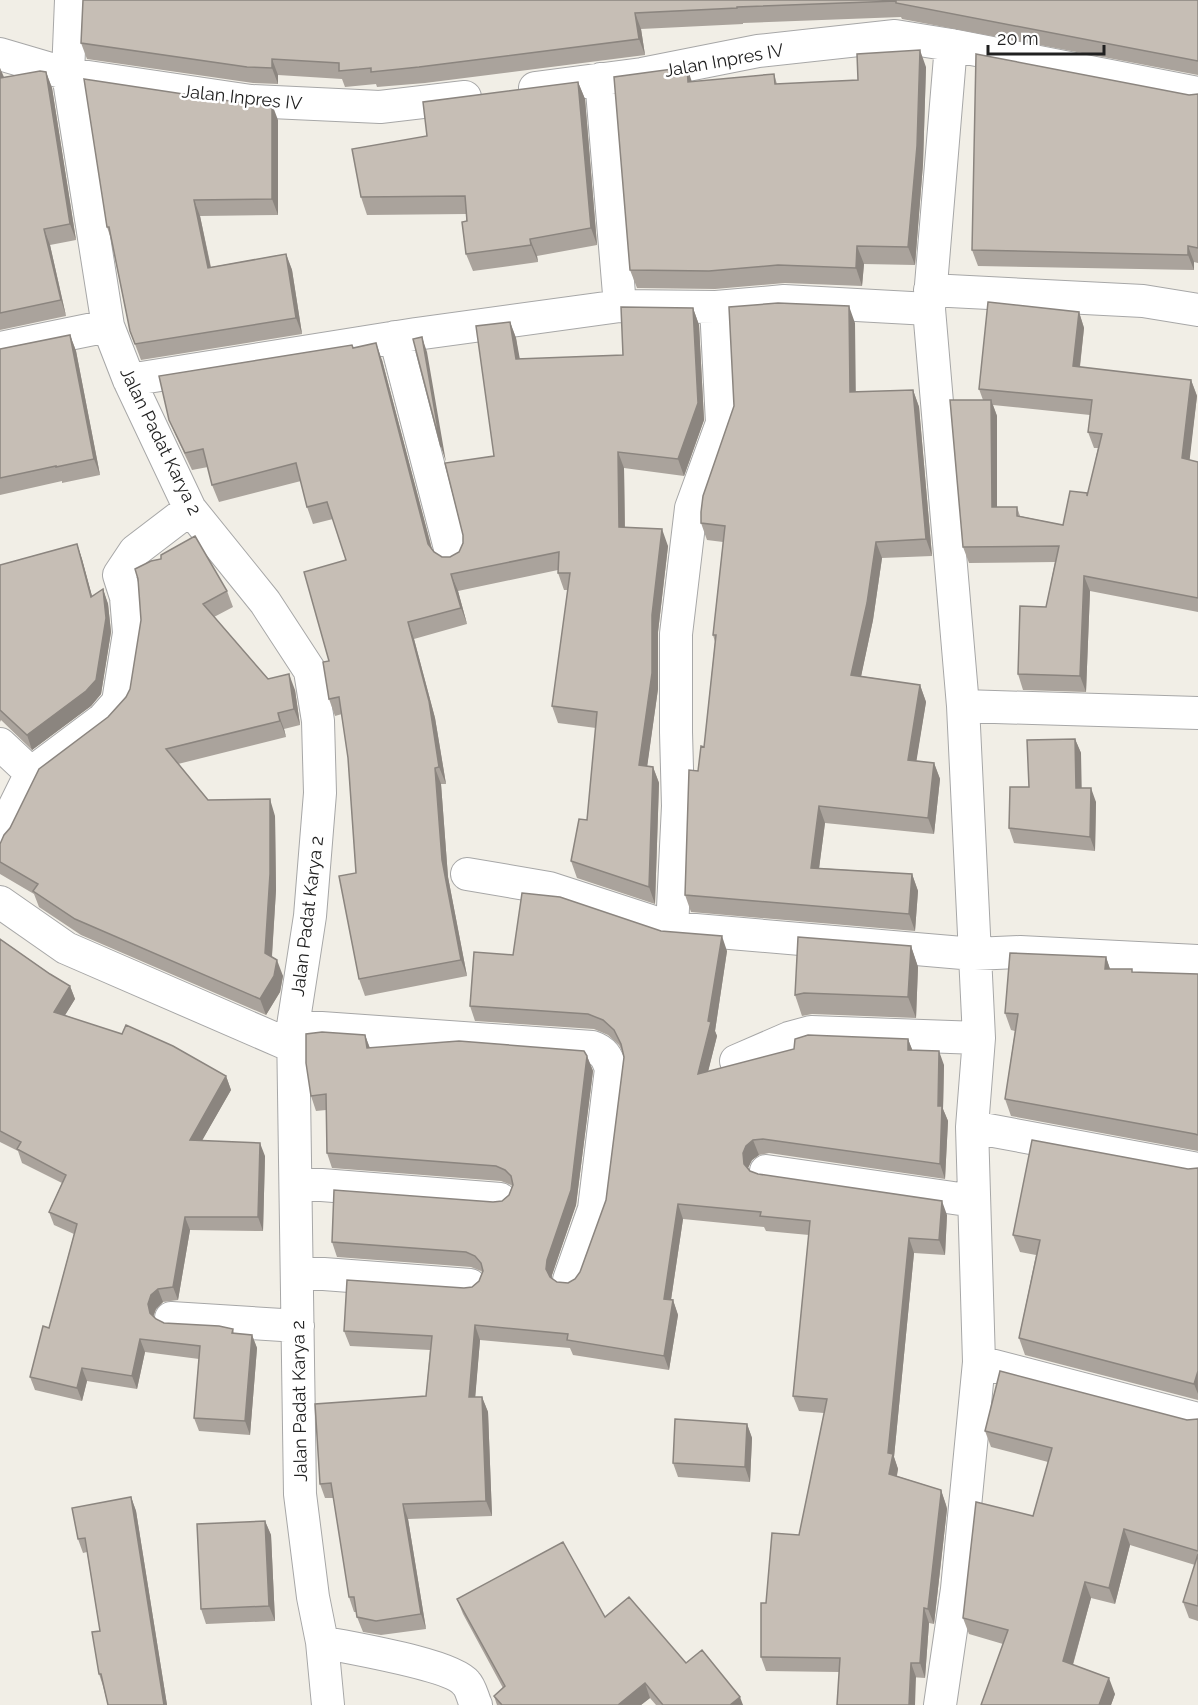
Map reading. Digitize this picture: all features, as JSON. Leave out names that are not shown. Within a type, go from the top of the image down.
[{"type":"street","name":"Jalan Padat Karya 2","points":[[71,0],[68,74],[108,326],[129,380],[190,509],[265,602],[310,671],[318,721],[320,793],[310,916],[294,1036],[300,1494],[313,1597],[322,1642],[328,1705]]},
{"type":"street","name":"Jalan Inpres IV","points":[[0,54],[68,74],[251,101],[380,107],[642,74],[758,51],[895,36],[1198,93]]},
{"type":"street","points":[[940,1705],[957,1589],[979,1362],[972,1127],[979,1038],[963,706],[929,300],[951,45]]},
{"type":"street","points":[[601,79],[620,306]]},
{"type":"street","points":[[129,380],[395,337],[620,306],[716,307],[784,301],[1143,301],[1198,310]]},
{"type":"street","points":[[672,928],[678,806],[676,634],[691,508],[722,423],[716,307]]},
{"type":"street","points":[[0,348],[108,326]]},
{"type":"street","points":[[395,337],[452,556]]},
{"type":"street","points":[[0,836],[31,773],[103,719],[118,702],[129,633],[126,597],[119,574],[135,551],[190,509]]},
{"type":"street","points":[[963,706],[1198,713]]},
{"type":"street","points":[[0,744],[31,773]]},
{"type":"street","points":[[467,874],[549,888],[672,928],[974,954],[1020,952],[1198,962]]},
{"type":"street","points":[[0,902],[66,948],[294,1036],[592,1047],[601,1050],[607,1057],[611,1069],[594,1209],[569,1280]]},
{"type":"street","points":[[736,1061],[789,1038],[811,1032],[979,1038]]},
{"type":"street","points":[[972,1127],[1198,1169]]},
{"type":"street","points":[[766,1171],[974,1201]]},
{"type":"street","points":[[296,1184],[500,1199]]},
{"type":"street","points":[[297,1272],[470,1286]]},
{"type":"street","points":[[171,1318],[298,1326]]},
{"type":"street","points":[[979,1362],[1198,1419]]},
{"type":"street","points":[[322,1642],[392,1656],[451,1674],[466,1683],[476,1705]]},
{"type":"building","points":[[83,0],[1198,0],[1198,61],[896,3],[896,1],[635,13],[639,39],[371,72],[371,68],[339,71],[339,63],[272,59],[272,68],[247,67],[81,43]]},
{"type":"building","points":[[920,50],[917,146],[908,247],[857,246],[856,268],[778,265],[709,271],[630,270],[614,77],[687,67],[688,82],[774,74],[775,84],[858,80],[857,54]]},
{"type":"building","points":[[976,54],[1189,95],[1198,94],[1198,248],[1188,246],[1188,255],[972,250]]},
{"type":"building","points":[[0,72],[1,78],[46,72],[70,224],[44,229],[61,300],[0,313]]},
{"type":"building","points":[[84,79],[243,103],[272,104],[272,199],[194,200],[208,268],[286,254],[296,318],[135,344],[130,331],[109,227],[107,227]]},
{"type":"building","points":[[578,82],[591,228],[530,239],[531,245],[466,254],[462,222],[467,221],[465,196],[361,197],[352,149],[427,136],[423,102]]},
{"type":"building","points":[[988,302],[1079,312],[1073,366],[1191,380],[1182,458],[1198,462],[1198,598],[1084,576],[1080,676],[1018,674],[1020,606],[1046,607],[1059,546],[963,547],[950,400],[991,400],[992,507],[1017,507],[1017,516],[1063,525],[1070,491],[1087,493],[1087,496],[1102,434],[1088,432],[1092,400],[979,389]]},
{"type":"building","points":[[778,303],[849,306],[850,392],[913,390],[926,539],[876,542],[867,603],[851,675],[920,685],[908,760],[934,763],[928,818],[819,806],[811,868],[912,874],[909,914],[685,895],[689,770],[698,771],[701,746],[704,747],[725,526],[701,523],[701,512],[703,496],[734,406],[729,307]]},
{"type":"building","points":[[621,307],[693,308],[698,403],[678,459],[618,452],[619,527],[662,529],[652,615],[652,673],[639,765],[653,767],[649,887],[571,861],[579,819],[587,820],[597,712],[552,706],[570,573],[558,573],[559,552],[451,574],[461,608],[408,622],[429,701],[439,767],[435,768],[442,860],[461,960],[359,979],[339,876],[356,873],[348,758],[339,697],[329,699],[323,662],[329,661],[304,572],[346,560],[327,502],[307,507],[296,463],[212,485],[203,449],[185,453],[169,420],[159,376],[376,343],[428,544],[442,557],[450,557],[459,552],[463,543],[463,535],[445,463],[494,456],[476,326],[510,322],[516,359],[623,355]]},
{"type":"building","points":[[70,335],[94,459],[0,478],[0,349]]},
{"type":"building","points":[[422,337],[441,447],[413,339]]},
{"type":"building","points":[[195,536],[227,591],[203,604],[268,679],[289,674],[294,709],[278,713],[280,721],[166,749],[208,800],[270,799],[270,874],[265,953],[277,960],[274,976],[260,999],[75,919],[33,891],[38,884],[0,862],[0,844],[39,769],[108,717],[130,689],[141,620],[138,579],[135,569],[161,559],[161,555]]},
{"type":"building","points":[[77,544],[91,597],[103,589],[106,618],[96,680],[86,691],[27,735],[0,710],[0,565]]},
{"type":"building","points":[[1075,739],[1076,788],[1091,788],[1090,837],[1009,828],[1010,787],[1029,787],[1027,740]]},
{"type":"building","points":[[522,893],[560,897],[661,931],[722,936],[708,1021],[711,1022],[698,1074],[794,1049],[795,1039],[808,1035],[908,1039],[908,1050],[939,1051],[938,1106],[942,1106],[940,1164],[763,1139],[753,1140],[746,1146],[743,1153],[744,1164],[750,1171],[758,1174],[942,1201],[939,1240],[909,1238],[888,1453],[893,1454],[889,1474],[941,1490],[928,1609],[924,1608],[920,1663],[911,1663],[909,1705],[837,1705],[840,1658],[761,1657],[761,1603],[766,1603],[772,1533],[799,1535],[827,1399],[793,1396],[810,1221],[760,1216],[761,1212],[678,1204],[664,1299],[673,1300],[664,1356],[567,1340],[568,1334],[475,1325],[469,1397],[482,1397],[486,1501],[403,1504],[421,1614],[376,1621],[357,1617],[354,1597],[349,1597],[331,1483],[320,1484],[315,1404],[426,1396],[432,1336],[344,1331],[347,1280],[464,1288],[472,1287],[479,1281],[483,1271],[481,1263],[475,1256],[466,1252],[332,1242],[334,1190],[493,1202],[502,1201],[509,1195],[513,1185],[511,1176],[496,1166],[327,1153],[326,1094],[311,1096],[306,1063],[306,1034],[322,1032],[365,1035],[367,1048],[459,1041],[584,1051],[587,1056],[571,1190],[546,1269],[550,1277],[557,1282],[568,1283],[575,1279],[580,1272],[606,1200],[624,1057],[614,1030],[603,1020],[588,1014],[470,1006],[474,952],[513,955]]},
{"type":"building","points":[[798,937],[911,946],[908,997],[804,993],[795,995]]},
{"type":"building","points":[[0,939],[70,986],[54,1012],[122,1034],[126,1025],[173,1046],[226,1076],[190,1140],[260,1143],[258,1217],[185,1217],[173,1287],[158,1289],[151,1295],[148,1304],[150,1313],[164,1323],[219,1326],[233,1329],[232,1333],[252,1335],[245,1421],[194,1418],[200,1346],[140,1339],[132,1376],[82,1368],[77,1388],[30,1377],[43,1326],[49,1328],[77,1224],[49,1212],[66,1175],[17,1149],[21,1142],[0,1131]]},
{"type":"building","points":[[1010,953],[1106,957],[1105,969],[1198,974],[1198,1135],[1005,1099],[1018,1014],[1005,1013]]},
{"type":"building","points":[[1032,1140],[1188,1169],[1198,1168],[1198,1371],[1194,1384],[1019,1338],[1040,1240],[1013,1235]]},
{"type":"building","points":[[1000,1371],[1187,1420],[1198,1419],[1198,1551],[1124,1529],[1109,1588],[1085,1582],[1063,1661],[1109,1678],[1099,1705],[981,1705],[1008,1630],[963,1618],[976,1502],[1033,1516],[1052,1448],[985,1431]]},
{"type":"building","points":[[675,1419],[747,1424],[745,1467],[673,1463]]},
{"type":"building","points":[[131,1497],[164,1705],[108,1705],[101,1674],[99,1674],[92,1632],[100,1631],[85,1538],[78,1539],[72,1508]]},
{"type":"building","points":[[265,1521],[269,1606],[201,1609],[197,1524]]},
{"type":"building","points":[[563,1542],[605,1617],[629,1597],[686,1663],[702,1650],[740,1697],[730,1705],[663,1705],[645,1683],[618,1705],[502,1705],[494,1696],[505,1686],[457,1599]]},
{"type":"building","points":[[1198,1554],[1198,1606],[1183,1602]]}]
